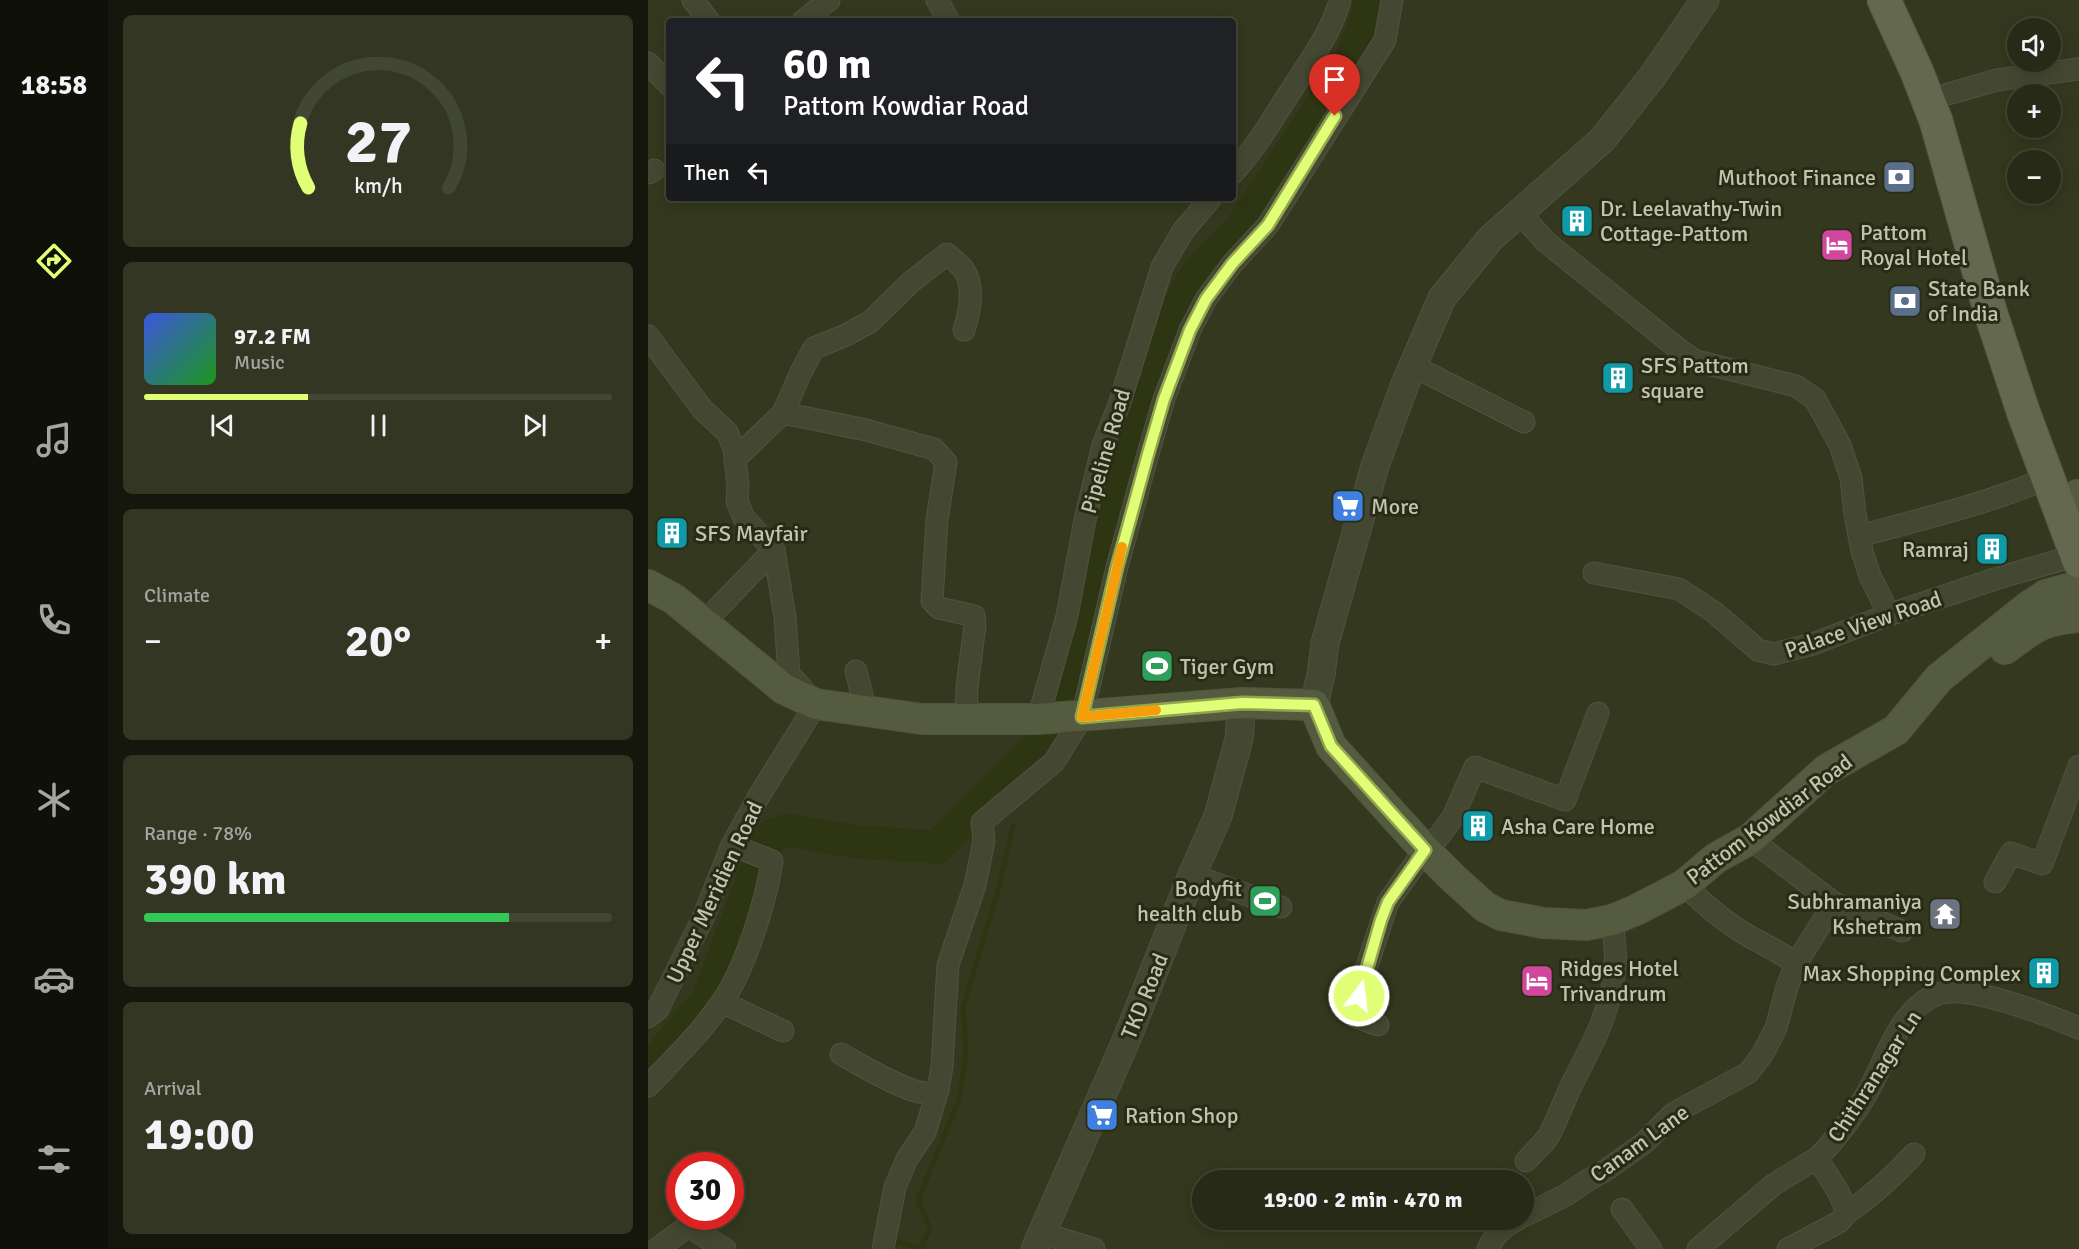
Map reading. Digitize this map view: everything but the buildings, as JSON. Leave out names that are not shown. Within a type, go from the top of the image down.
[{"type":"main road","points":[[1884,0],[1917,72],[1936,121],[1991,314],[2078,568]]},
{"type":"main road","points":[[1909,0],[1930,45],[1948,94],[2034,379],[2079,497]]},
{"type":"main road","name":"Pattom Kowdiar Road","points":[[1314,705],[1331,746],[1425,850],[1485,907],[1501,915],[1543,923],[1586,925],[1612,920],[1684,885],[1716,858],[1750,839],[1826,770],[1896,729],[1939,678],[2078,568]]},
{"type":"main road","points":[[648,585],[674,599],[784,689],[816,704],[922,719],[1082,717],[1242,703],[1314,705]]},
{"type":"main road","points":[[1896,729],[2037,626],[2051,620],[2079,617]]},
{"type":"street","points":[[693,0],[707,18]]},
{"type":"street","points":[[807,18],[829,0]]},
{"type":"street","points":[[937,0],[947,18]]},
{"type":"street","points":[[1236,170],[1264,133],[1321,42],[1340,0]]},
{"type":"street","points":[[883,1249],[895,1187],[907,1159],[925,1132],[938,1090],[942,1066],[948,965],[975,885],[984,842],[982,822],[1054,762],[1082,717],[1117,567],[1148,454],[1164,399],[1190,330],[1206,299],[1232,264],[1268,225],[1385,40],[1392,0]]},
{"type":"street","points":[[1314,705],[1322,675],[1325,643],[1375,466],[1442,298],[1491,238],[1602,140],[1652,77],[1705,0]]},
{"type":"street","points":[[648,63],[666,82]]},
{"type":"street","points":[[1948,94],[1997,80],[2079,69]]},
{"type":"street","name":"Pipeline Road","points":[[1038,719],[1067,616],[1085,520],[1103,445],[1119,405],[1162,267],[1183,231],[1208,201]]},
{"type":"street","points":[[1519,212],[1546,242],[1574,266],[1696,361],[1790,384],[1815,399],[1840,445],[1851,478],[1859,536],[1870,576],[1887,615]]},
{"type":"street","points":[[735,459],[783,413],[814,348],[870,322],[911,282],[947,254],[964,270],[971,290],[964,330]]},
{"type":"street","points":[[648,336],[703,410],[727,432],[734,448],[738,487],[736,501],[744,518],[774,550],[785,617],[789,674],[816,704]]},
{"type":"street","points":[[1413,366],[1524,422]]},
{"type":"street","points":[[783,413],[849,426],[934,449],[946,462],[938,520],[932,601],[939,608],[974,616],[966,719]]},
{"type":"street","points":[[1859,536],[1982,502],[2048,477]]},
{"type":"street","points":[[707,625],[714,612],[774,550]]},
{"type":"street","name":"Palace View Road","points":[[1594,573],[1679,589],[1714,612],[1758,650],[1774,654],[1813,644],[1887,615],[1995,579],[2078,568]]},
{"type":"street","points":[[856,671],[866,711]]},
{"type":"street","name":"TKD Road","points":[[1038,1241],[1128,1036],[1218,816],[1239,739],[1242,703]]},
{"type":"street","name":"Upper Meridien Road","points":[[648,1017],[658,1008],[703,918],[732,845],[759,796],[816,704]]},
{"type":"street","points":[[1378,1025],[1356,1017],[1361,984],[1388,902],[1425,850],[1453,817],[1475,767],[1565,800],[1598,714]]},
{"type":"street","points":[[1995,882],[2010,853],[2042,864],[2079,766]]},
{"type":"street","points":[[1750,839],[1834,903],[1902,932]]},
{"type":"street","points":[[648,1086],[687,1046],[722,1002],[746,955],[769,880],[772,861],[732,845]]},
{"type":"street","points":[[1192,875],[1281,907]]},
{"type":"street","points":[[1684,885],[1723,920],[1748,936],[1777,950],[1796,964]]},
{"type":"street","name":"Canam Lane","points":[[1534,1211],[1566,1195],[1606,1170],[1644,1143],[1674,1113],[1748,1073],[1762,1055],[1776,1028],[1796,964],[1834,903]]},
{"type":"street","points":[[1526,1161],[1547,1139],[1572,1084],[1590,1052],[1602,1021],[1616,965],[1612,920]]},
{"type":"street","name":"Chithranagar Ln","points":[[1847,1214],[1839,1193],[1817,1158],[1838,1136],[1863,1101],[1903,1025],[1919,1004],[1940,993],[1967,992],[2018,1004],[2079,1029]]},
{"type":"street","points":[[722,1002],[783,1031]]},
{"type":"street","points":[[841,1054],[904,1086],[921,1092],[930,1093],[938,1090]]},
{"type":"street","points":[[1788,1249],[1839,1222],[1893,1177],[1914,1154]]},
{"type":"street","points":[[1698,1249],[1773,1185],[1817,1158]]},
{"type":"street","points":[[1622,1209],[1651,1249]]},
{"type":"street","points":[[657,1249],[688,1226],[725,1249]]},
{"type":"street","points":[[1488,1249],[1494,1237],[1501,1230]]},
{"type":"street","points":[[1038,1241],[1094,1249]]},
{"type":"waterway","points":[[766,845],[773,835],[787,830],[857,842],[937,847],[1040,745],[1084,625],[1119,480],[1163,334],[1196,275],[1243,226],[1351,60],[1369,12],[1369,0]]},
{"type":"waterway","points":[[893,1249],[897,1242],[920,1248],[930,1229],[918,1200],[960,1097],[966,1051],[963,1007],[998,891],[1013,826]]},
{"type":"waterway","points":[[648,1066],[661,1055],[707,1000],[758,866]]},
{"type":"slow traffic","points":[[1122,547],[1082,717],[1156,710]]},
{"type":"place","name":"Muthoot Finance","points":[[1899,177]]},
{"type":"place","name":"Dr. Leelavathy-Twin Cottage-Pattom","points":[[1577,221]]},
{"type":"place","name":"Pattom Royal Hotel","points":[[1837,245]]},
{"type":"place","name":"State Bank of India","points":[[1905,301]]},
{"type":"place","name":"SFS Pattom square","points":[[1618,378]]},
{"type":"place","name":"More","points":[[1348,506]]},
{"type":"place","name":"SFS Mayfair","points":[[672,533]]},
{"type":"place","name":"Ramraj","points":[[1992,549]]},
{"type":"place","name":"Tiger Gym","points":[[1157,666]]},
{"type":"place","name":"Asha Care Home","points":[[1478,826]]},
{"type":"place","name":"Bodyfit health club","points":[[1265,901]]},
{"type":"place","name":"Subhramaniya Kshetram","points":[[1945,914]]},
{"type":"place","name":"Max Shopping Complex","points":[[2044,973]]},
{"type":"place","name":"Ridges Hotel Trivandrum","points":[[1537,981]]},
{"type":"place","name":"Ration Shop","points":[[1102,1115]]},
{"type":"route","points":[[1335,116],[1268,225],[1232,264],[1206,299],[1190,330],[1164,399],[1148,454],[1117,567],[1082,717],[1242,703],[1314,705],[1331,746],[1425,850],[1388,902],[1359,996]]}]
